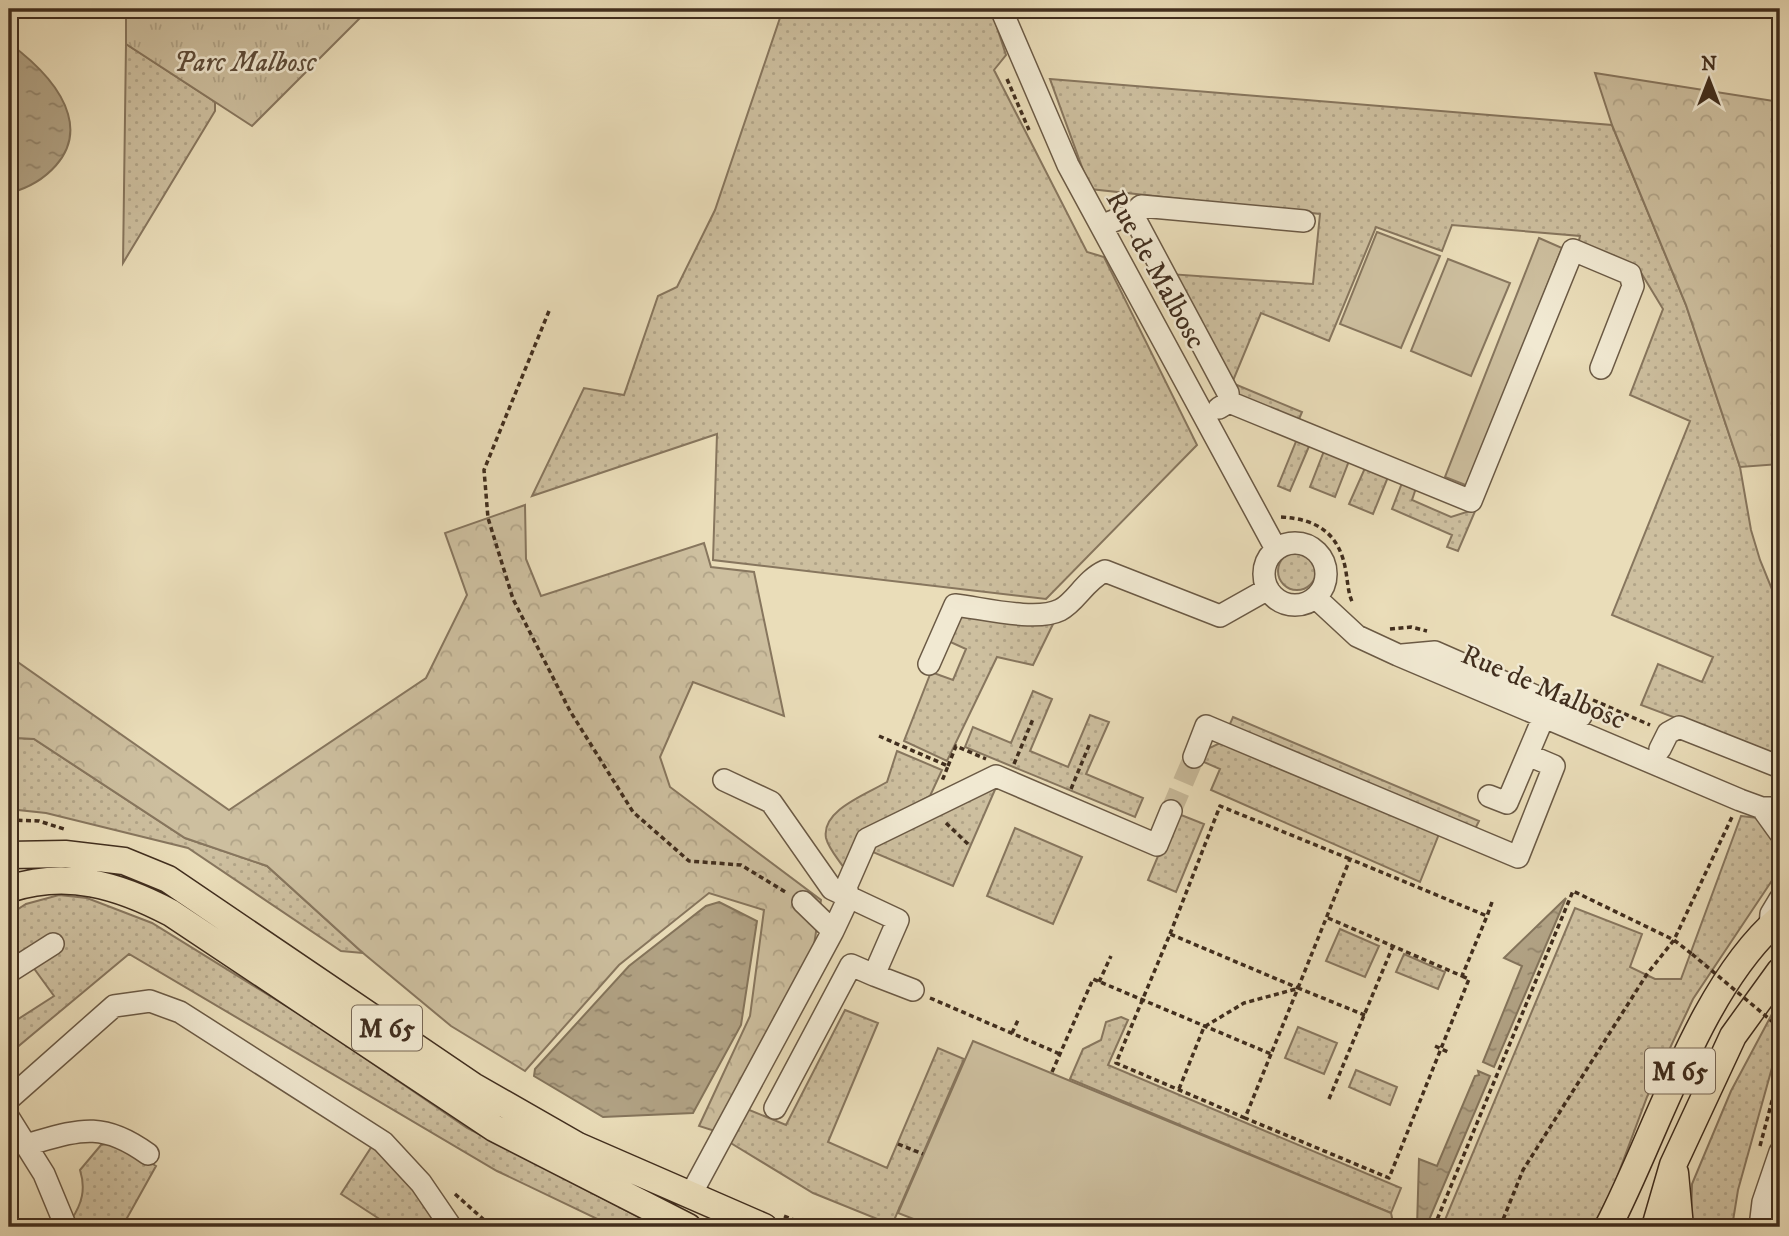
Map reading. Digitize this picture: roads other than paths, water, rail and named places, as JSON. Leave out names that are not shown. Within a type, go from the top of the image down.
[{"type":"main road","name":"M 65","points":[[9,855],[65,854],[124,861],[168,879],[473,1086],[578,1146],[764,1227]]},
{"type":"main road","name":"M 65","points":[[9,890],[34,881],[66,879],[98,883],[138,896],[171,913],[495,1128],[688,1227]]},
{"type":"main road","name":"M 65","points":[[1608,1227],[1640,1164],[1695,1036],[1739,965],[1775,922]]},
{"type":"main road","name":"M 65","points":[[1655,1227],[1674,1165],[1733,1036],[1780,971]]},
{"type":"main road","points":[[1674,1165],[1681,1227]]},
{"type":"street","name":"Rue de Malbosc","points":[[1001,9],[1068,165],[1103,225],[1276,550]]},
{"type":"street","points":[[1103,225],[1130,216],[1141,206],[1304,221]]},
{"type":"street","points":[[1130,216],[1135,219],[1216,370],[1228,393],[1229,402]]},
{"type":"street","points":[[1204,415],[1229,402],[1471,501],[1573,250],[1630,274],[1633,286],[1601,368]]},
{"type":"street","points":[[1296,543],[1316,550],[1327,570],[1326,581],[1316,598],[1297,606],[1286,604],[1268,589],[1265,568],[1276,550],[1296,543]]},
{"type":"street","points":[[929,664],[955,605],[1031,615],[1060,610],[1091,578],[1105,570],[1220,616],[1268,589]]},
{"type":"street","name":"Rue de Malbosc","points":[[1316,598],[1357,636],[1398,655],[1707,785],[1771,808],[1780,833]]},
{"type":"street","points":[[1398,655],[1435,652],[1664,741],[1707,785]]},
{"type":"street","points":[[1489,796],[1507,803],[1544,716]]},
{"type":"street","points":[[1194,757],[1206,726],[1518,857],[1554,766],[1528,755]]},
{"type":"street","points":[[1664,741],[1679,727],[1689,728],[1780,767]]},
{"type":"street","points":[[690,1195],[829,941],[849,897],[846,887],[867,839],[996,776],[1157,845],[1171,811]]},
{"type":"street","points":[[724,780],[772,802],[832,889],[898,920],[874,975]]},
{"type":"street","points":[[1775,922],[1771,914],[1780,899]]},
{"type":"street","points":[[803,902],[829,941],[851,965],[914,990]]},
{"type":"street","points":[[9,972],[53,944]]},
{"type":"street","points":[[775,1108],[851,965]]},
{"type":"street","points":[[9,1099],[94,1020],[114,1006],[150,1001],[180,1013],[383,1142],[421,1183],[451,1227]]},
{"type":"street","points":[[9,1118],[44,1174],[65,1227]]},
{"type":"street","points":[[26,1145],[98,1129],[124,1136],[148,1154]]},
{"type":"street","points":[[1760,1227],[1763,1202],[1780,1152]]},
{"type":"water","points":[[9,43],[36,66],[59,93],[68,114],[70,129],[69,142],[56,166],[35,183],[10,193]]},
{"type":"water","points":[[1566,898],[1494,1067],[1483,1062],[1522,966],[1504,958]]},
{"type":"water","points":[[719,902],[757,921],[741,1025],[693,1113],[603,1117],[534,1076],[535,1069],[629,966],[706,906]]},
{"type":"water","points":[[1478,1071],[1490,1076],[1426,1227],[1417,1227],[1419,1159],[1437,1166],[1475,1076],[1479,1075]]},
{"type":"tunnel","points":[[1171,811],[1194,757]]},
{"type":"park label","name":"Parc Malbosc","points":[[245,61]]}]
